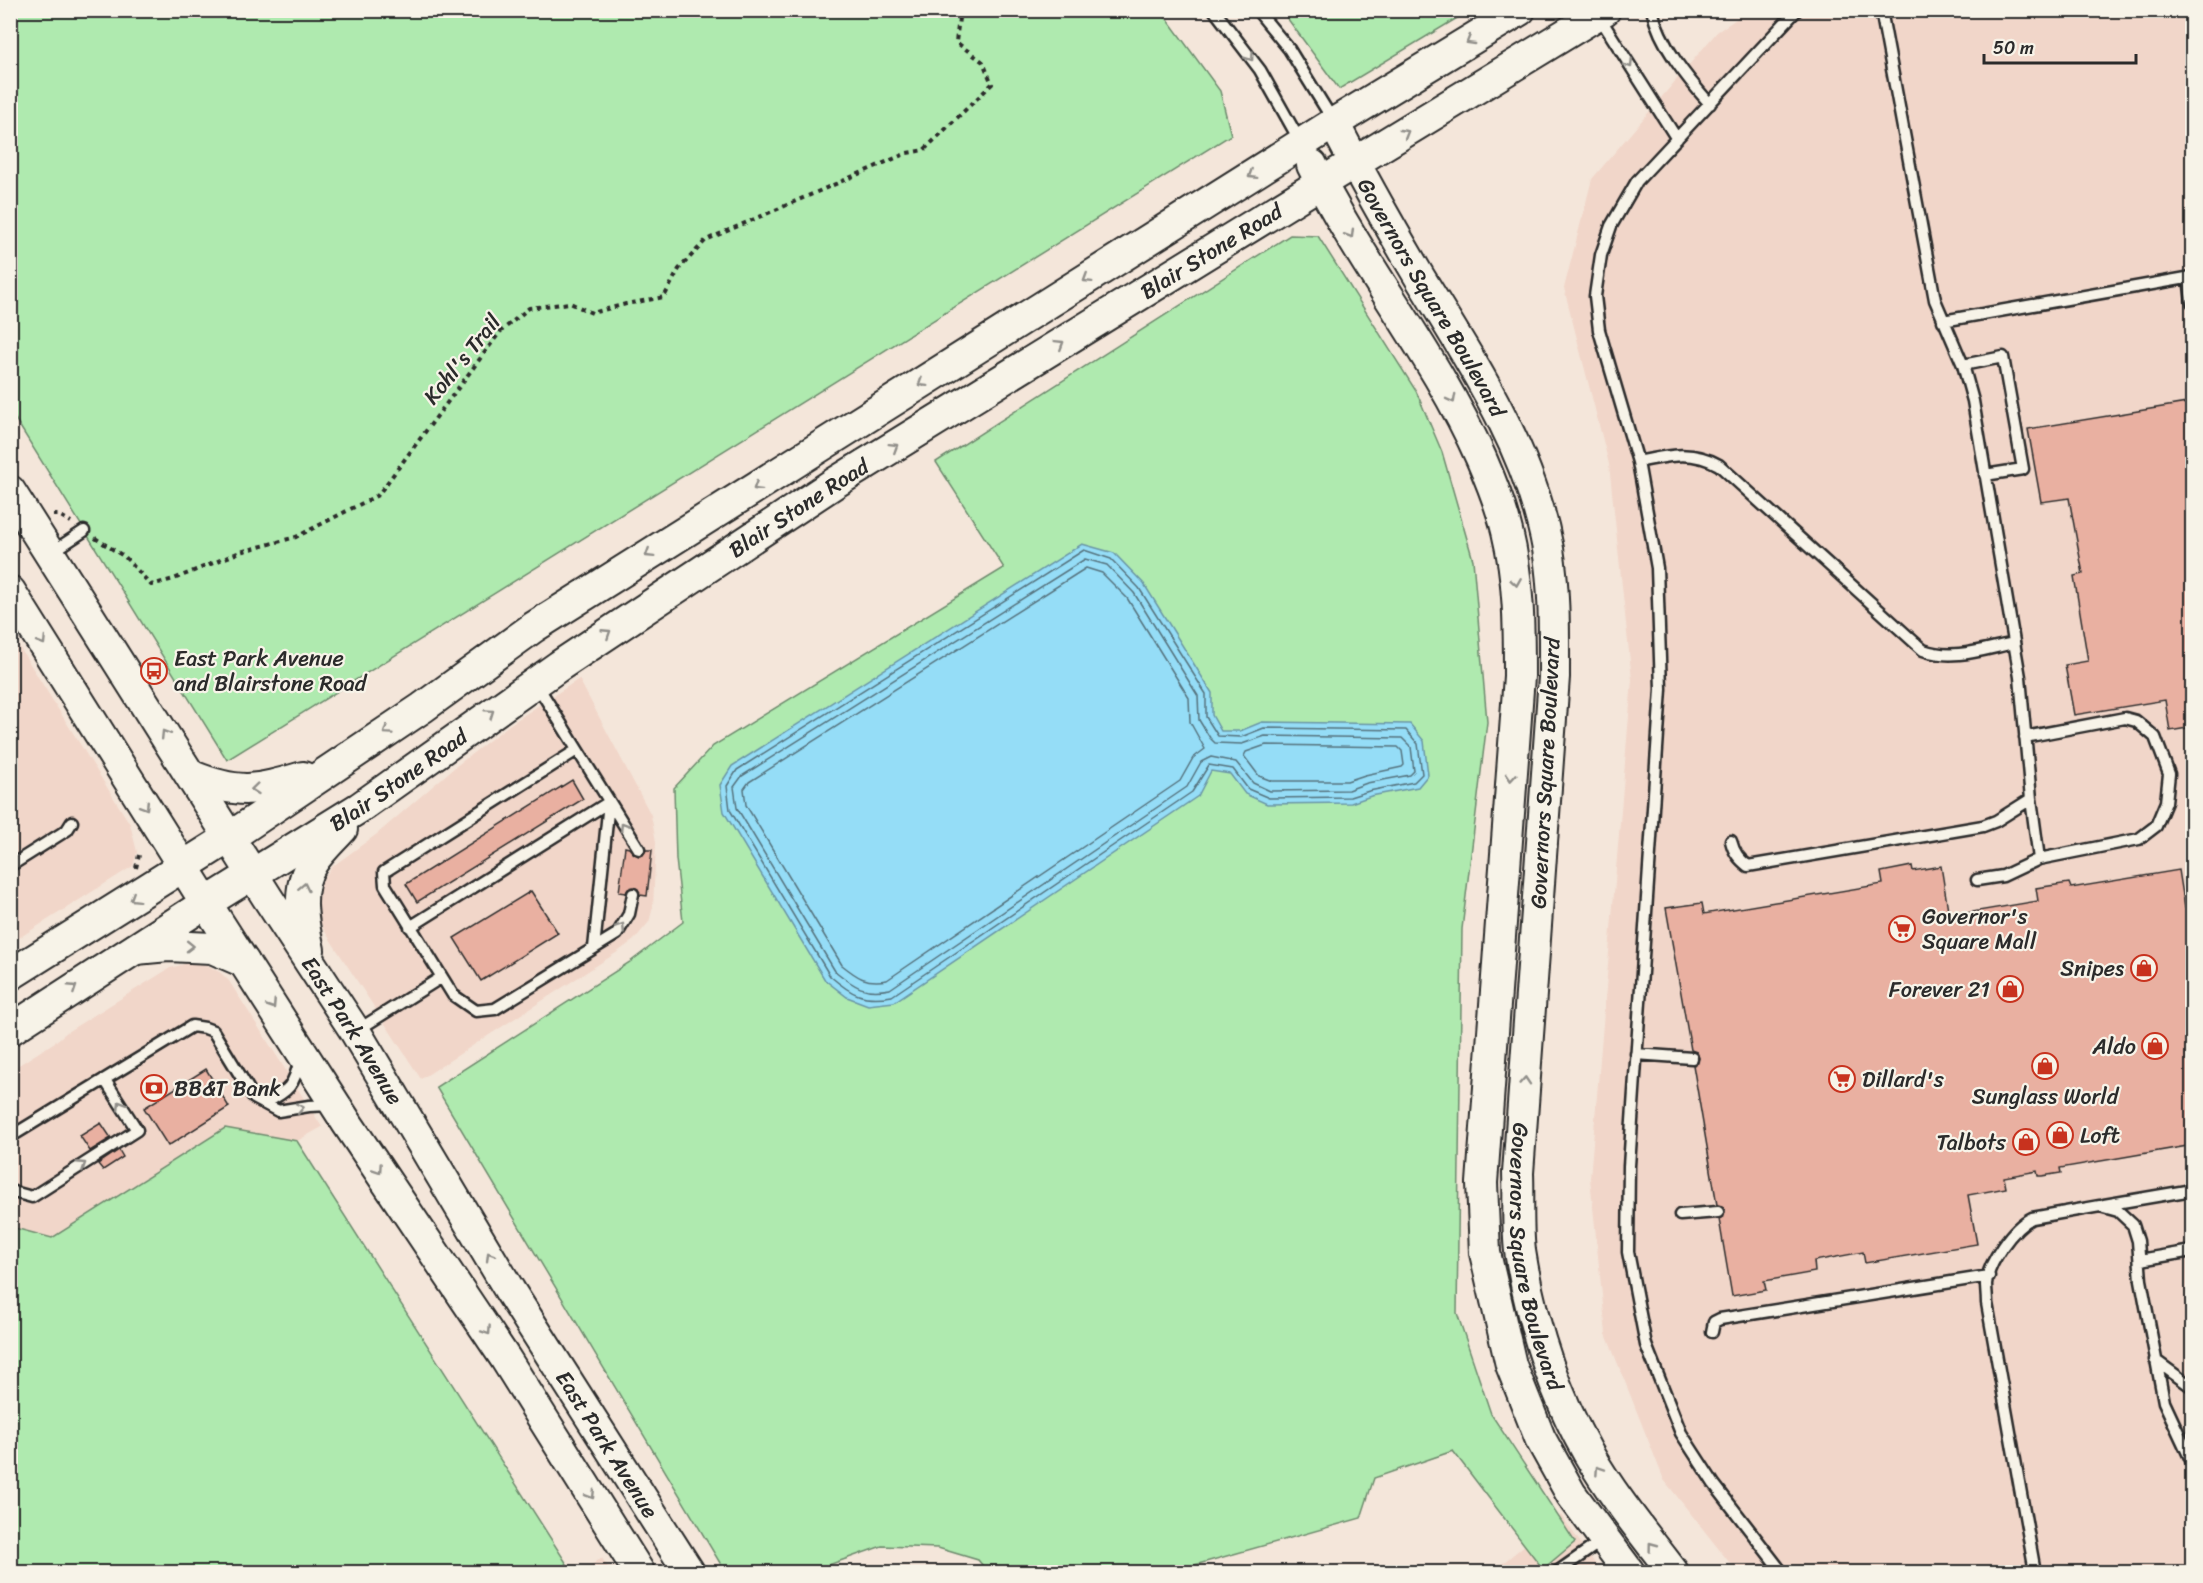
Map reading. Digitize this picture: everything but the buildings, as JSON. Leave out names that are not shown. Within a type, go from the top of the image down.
[{"type":"main road","name":"Blair Stone Road","points":[[10,975],[230,837],[422,708],[534,627],[1334,123],[1520,10]]},
{"type":"main road","name":"Blair Stone Road","points":[[10,1030],[361,806],[547,674],[833,484],[1600,12]]},
{"type":"main road","name":"Governors Square Boulevard","points":[[1334,123],[1386,222],[1498,411],[1536,500],[1548,549],[1554,605],[1553,688],[1518,1173],[1520,1249],[1533,1316],[1555,1386],[1588,1454],[1632,1519],[1673,1572]]},
{"type":"main road","name":"Governors Square Boulevard","points":[[1301,144],[1320,183],[1348,231],[1451,396],[1491,481],[1507,530],[1519,599],[1519,676],[1482,1183],[1485,1253],[1511,1365],[1540,1438],[1571,1494],[1629,1572]]},
{"type":"main road","name":"East Park Avenue","points":[[10,491],[355,1031],[510,1291],[689,1572]]},
{"type":"main road","name":"East Park Avenue","points":[[10,591],[301,1052],[505,1358],[639,1572]]},
{"type":"main road","points":[[534,627],[547,674]]},
{"type":"main road","points":[[1519,643],[1554,646]]},
{"type":"main road","points":[[192,776],[216,786],[245,790],[266,788],[332,768]]},
{"type":"main road","points":[[312,965],[302,907],[302,892],[307,875],[312,863],[361,806]]},
{"type":"main road","points":[[134,950],[168,946],[206,947],[244,962]]},
{"type":"main road","points":[[1603,1540],[1632,1519]]},
{"type":"lane","name":"Governors Square Boulevard","points":[[1214,10],[1260,70],[1301,144]]},
{"type":"lane","name":"Governors Square Boulevard","points":[[1257,10],[1289,49],[1334,123]]},
{"type":"lane","points":[[1652,10],[1654,20],[1668,47],[1692,84],[1710,104]]},
{"type":"lane","points":[[1782,1572],[1714,1484],[1681,1432],[1646,1345],[1628,1252],[1629,1166],[1661,689],[1657,568],[1638,462],[1599,330],[1595,296],[1601,255],[1611,226],[1637,181],[1797,10]]},
{"type":"lane","points":[[1881,10],[1930,280],[1935,300],[1963,365],[1972,401],[2020,677],[2039,859]]},
{"type":"lane","points":[[1600,12],[1677,139]]},
{"type":"lane","points":[[1944,321],[2191,277],[2193,302]]},
{"type":"lane","points":[[1963,365],[2003,357],[2023,469],[1985,475]]},
{"type":"lane","points":[[1638,462],[1669,455],[1688,455],[1701,457],[1719,465],[1923,650],[1935,654],[1964,654],[2014,643]]},
{"type":"lane","points":[[51,553],[84,531]]},
{"type":"lane","points":[[547,674],[577,750],[639,849]]},
{"type":"lane","points":[[1977,880],[2003,876],[2039,859],[2139,839],[2156,826],[2166,802],[2169,774],[2155,737],[2136,721],[2126,718],[2025,737]]},
{"type":"lane","points":[[577,750],[384,872],[385,885],[453,995],[476,1011],[495,1009],[617,934],[628,914],[633,894]]},
{"type":"lane","points":[[1731,841],[1739,859],[1748,866],[1983,826],[1996,821],[2031,799]]},
{"type":"lane","points":[[411,927],[609,802]]},
{"type":"lane","points":[[594,948],[609,802]]},
{"type":"lane","points":[[10,866],[67,830],[72,822]]},
{"type":"lane","points":[[355,1031],[442,977]]},
{"type":"lane","points":[[10,1137],[192,1026],[213,1031],[255,1098],[278,1111],[336,1105]]},
{"type":"lane","points":[[265,1103],[284,1094],[292,1084],[301,1052]]},
{"type":"lane","points":[[1636,1054],[1692,1058]]},
{"type":"lane","points":[[10,1191],[32,1197],[137,1130],[105,1080]]},
{"type":"lane","points":[[2036,1572],[1987,1303],[1986,1282],[1992,1264],[2006,1242],[2023,1223],[2032,1218],[2193,1190]]},
{"type":"lane","points":[[2100,1206],[2118,1211],[2133,1225],[2138,1240],[2141,1280],[2164,1402],[2193,1462]]},
{"type":"lane","points":[[1680,1215],[1718,1212]]},
{"type":"lane","points":[[2139,1260],[2193,1251]]},
{"type":"lane","points":[[1712,1332],[1714,1322],[1720,1319],[1989,1275]]},
{"type":"lane","points":[[2155,1360],[2193,1387]]},
{"type":"lane","points":[[1557,1572],[1603,1540]]},
{"type":"path","name":"Kohl's Trail","points":[[47,514],[59,515],[125,557],[150,585],[174,579],[240,552],[296,537],[378,495],[500,332],[530,308],[570,303],[592,313],[664,297],[679,269],[706,240],[908,153],[924,150],[992,84],[983,62],[956,42],[960,10]]},
{"type":"shaded area","name":"Governor's Square Mall","points":[[1748,11],[2192,11],[2192,1572],[1737,1572],[1664,1480],[1606,1334],[1590,1178],[1632,680],[1609,464],[1564,288],[1592,179],[1717,32]]},
{"type":"shaded area","points":[[10,632],[130,824],[137,852],[133,866],[11,943]]},
{"type":"shaded area","points":[[579,679],[651,815],[656,842],[653,907],[649,922],[634,940],[616,953],[421,1079],[324,930],[316,913],[318,886],[333,866],[377,834],[455,767],[509,725]]},
{"type":"shaded area","name":"BB&T Bank","points":[[192,962],[207,965],[229,981],[322,1127],[297,1141],[225,1128],[51,1238],[11,1227],[11,1070],[170,968]]},
{"type":"shaded area","points":[[1561,1515],[1601,1572],[1492,1572]]},
{"type":"shaded area","points":[[602,1558],[611,1572],[580,1572]]},
{"type":"green space","points":[[11,11],[1157,11],[1168,20],[1220,91],[1231,135],[227,760],[11,412]]},
{"type":"green space","points":[[1282,11],[1469,11],[1339,89]]},
{"type":"green space","points":[[1290,235],[1318,236],[1416,391],[1442,452],[1473,560],[1487,722],[1462,929],[1457,1313],[1491,1414],[1575,1542],[1543,1569],[1453,1451],[1374,1478],[1361,1518],[1170,1572],[988,1572],[978,1560],[938,1548],[882,1546],[809,1572],[729,1572],[723,1568],[436,1087],[630,962],[683,922],[676,859],[674,788],[713,746],[1004,568],[936,462]]},
{"type":"green space","points":[[225,1128],[297,1141],[572,1572],[11,1572],[11,1227],[52,1238]]},
{"type":"water","points":[[1082,544],[1114,553],[1144,584],[1212,693],[1212,715],[1221,731],[1240,731],[1262,722],[1410,724],[1424,741],[1428,775],[1418,787],[1371,796],[1351,803],[1267,804],[1245,794],[1230,774],[1211,771],[1198,796],[894,1002],[868,1005],[847,997],[825,980],[724,812],[720,785],[732,766]]},
{"type":"place","name":"East Park Avenue and Blairstone Road","points":[[154,671]]},
{"type":"place","name":"Governor's Square Mall","points":[[1902,929]]},
{"type":"place","name":"Snipes","points":[[2144,968]]},
{"type":"place","name":"Forever 21","points":[[2010,989]]},
{"type":"place","name":"Aldo","points":[[2155,1046]]},
{"type":"place","name":"Sunglass World","points":[[2045,1066]]},
{"type":"place","name":"Dillard's","points":[[1842,1079]]},
{"type":"place","name":"BB&T Bank","points":[[154,1088]]},
{"type":"place","name":"Loft","points":[[2060,1135]]},
{"type":"place","name":"Talbots","points":[[2026,1142]]}]
